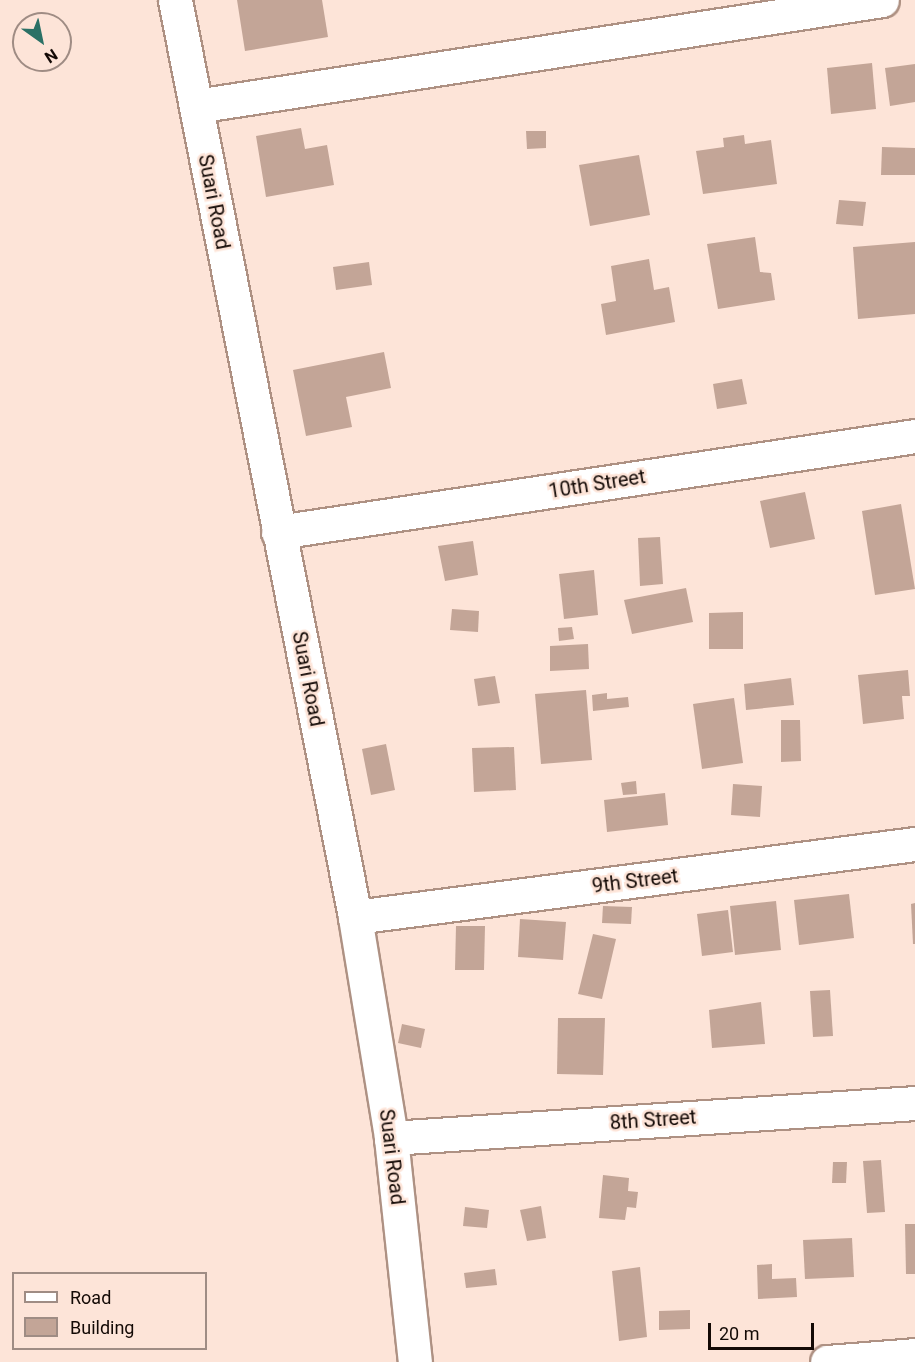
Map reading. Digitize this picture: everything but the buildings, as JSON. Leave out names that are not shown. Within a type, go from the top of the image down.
[{"type":"street","name":"Suari Road","points":[[175,0],[355,917],[391,1138],[415,1362]]},
{"type":"street","points":[[195,106],[882,0]]},
{"type":"street","name":"10th Street","points":[[278,532],[915,436]]},
{"type":"street","name":"9th Street","points":[[355,917],[915,844]]},
{"type":"street","name":"8th Street","points":[[391,1138],[915,1103]]},
{"type":"street","points":[[827,1362],[915,1355]]}]
